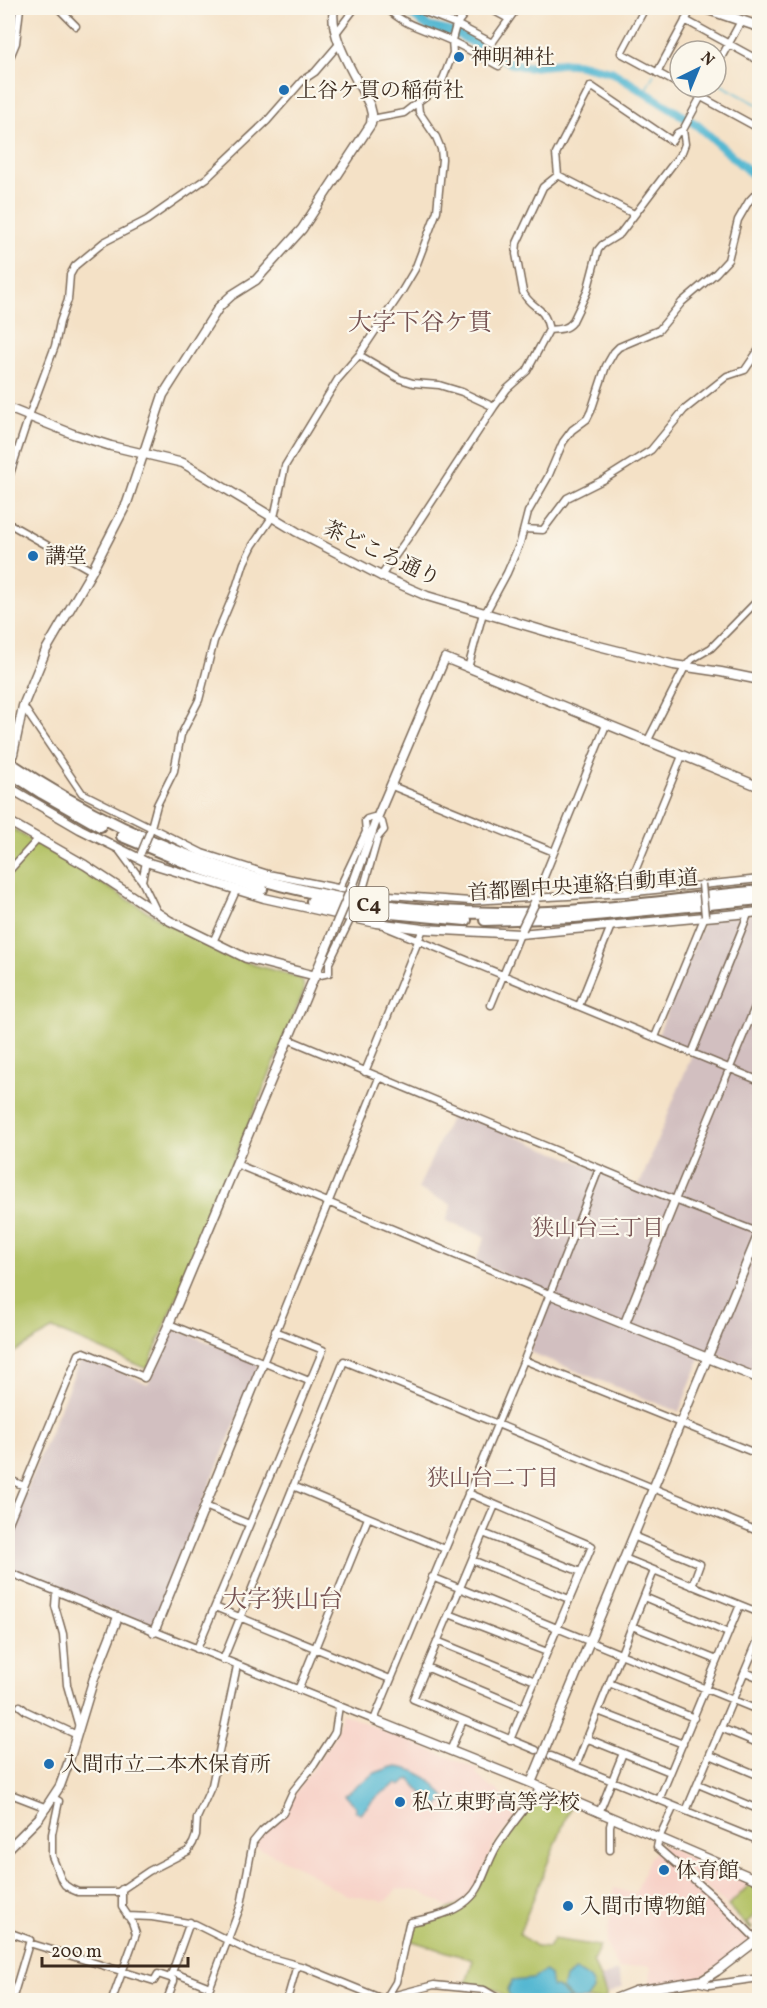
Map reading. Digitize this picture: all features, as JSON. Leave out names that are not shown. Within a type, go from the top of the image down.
[{"type":"highway","name":"首都圏中央連絡自動車道","points":[[9,760],[46,787],[100,817],[204,862],[290,888],[370,904],[445,911],[510,913],[759,891]]},
{"type":"highway","name":"首都圏中央連絡自動車道","points":[[8,771],[97,824],[201,869],[290,896],[358,909],[432,918],[510,920],[596,915],[759,899]]},
{"type":"main road","points":[[710,8],[759,27]]},
{"type":"street","points":[[8,62],[16,43],[20,8]]},
{"type":"street","points":[[58,8],[76,26]]},
{"type":"street","points":[[9,760],[24,706],[46,650],[92,571],[130,495],[164,395],[216,311],[232,295],[256,279],[302,229],[368,130],[372,119],[370,106],[339,44],[333,22],[334,8]]},
{"type":"street","points":[[336,33],[355,8]]},
{"type":"street","points":[[387,8],[418,29],[452,41],[499,66]]},
{"type":"street","points":[[416,8],[492,43],[517,8]]},
{"type":"street","points":[[372,119],[398,116],[441,84],[453,53],[452,41],[456,25],[469,8]]},
{"type":"street","points":[[489,8],[509,19]]},
{"type":"street","points":[[645,8],[621,53],[668,79]]},
{"type":"street","points":[[657,73],[692,8]]},
{"type":"street","points":[[685,20],[719,39]]},
{"type":"street","points":[[741,21],[728,44],[759,61]]},
{"type":"street","points":[[8,480],[55,346],[68,300],[70,275],[75,266],[104,242],[147,220],[207,178],[267,121],[339,44]]},
{"type":"street","points":[[558,175],[556,154],[591,86],[672,141],[683,128],[699,99]]},
{"type":"street","points":[[704,99],[759,129]]},
{"type":"street","points":[[142,881],[142,858],[157,805],[174,771],[181,735],[200,700],[214,641],[236,591],[244,563],[278,505],[285,466],[338,379],[359,355],[415,269],[436,211],[442,159],[441,149],[436,137],[419,112],[418,102]]},
{"type":"street","points":[[549,330],[563,329],[572,323],[587,292],[598,250],[620,234],[682,152],[685,144],[683,128]]},
{"type":"street","points":[[558,175],[634,214]]},
{"type":"street","points":[[381,576],[507,389],[528,369],[549,330],[544,312],[525,297],[516,254],[517,243],[527,218],[543,188],[558,175]]},
{"type":"street","points":[[468,668],[483,613],[487,610],[507,573],[528,512],[548,477],[563,442],[572,430],[587,419],[609,359],[619,347],[659,330],[682,302],[728,260],[738,220],[758,191]]},
{"type":"street","points":[[524,529],[543,530],[567,498],[605,479],[651,450],[684,410],[727,376],[745,370],[759,348]]},
{"type":"street","points":[[359,355],[400,379],[413,383],[439,385],[462,392],[494,408]]},
{"type":"street","name":"茶どころ通り","points":[[8,408],[111,446],[183,463],[297,532],[381,576],[427,596],[563,637],[685,667],[759,680]]},
{"type":"street","points":[[8,523],[92,571]]},
{"type":"street","points":[[647,742],[685,667],[711,648],[759,598]]},
{"type":"street","points":[[8,1525],[81,1352],[144,1377],[169,1324],[316,976],[377,818],[445,658],[759,787]]},
{"type":"street","points":[[24,706],[82,794],[150,830],[202,853],[268,874],[362,893],[470,902],[535,901],[759,879]]},
{"type":"street","points":[[491,1005],[606,725]]},
{"type":"street","points":[[626,893],[682,756]]},
{"type":"street","points":[[392,786],[554,852]]},
{"type":"street","points":[[8,787],[41,808],[118,849],[236,891],[351,918],[423,929],[521,931],[611,926],[759,912]]},
{"type":"street","points":[[339,889],[366,832],[365,822],[371,817],[377,818],[382,822],[384,830],[378,837],[362,893]]},
{"type":"street","points":[[8,821],[125,890],[157,912],[246,958],[316,976],[329,973],[329,963],[351,918]]},
{"type":"street","points":[[8,870],[38,839]]},
{"type":"street","points":[[118,849],[142,881],[157,912]]},
{"type":"street","points":[[594,895],[604,873],[630,883]]},
{"type":"street","points":[[654,1037],[705,916],[702,884]]},
{"type":"street","points":[[213,942],[236,891]]},
{"type":"street","points":[[692,1053],[749,912]]},
{"type":"street","points":[[376,922],[759,1081]]},
{"type":"street","points":[[579,1006],[611,926]]},
{"type":"street","points":[[365,1072],[423,929]]},
{"type":"street","points":[[625,1323],[759,995]]},
{"type":"street","points":[[288,1039],[675,1200],[759,1232],[531,1783]]},
{"type":"street","points":[[154,1632],[379,1078]]},
{"type":"street","points":[[236,1164],[759,1379]]},
{"type":"street","points":[[374,1720],[524,1360],[599,1168]]},
{"type":"street","points":[[169,1324],[309,1381]]},
{"type":"street","points":[[198,1649],[322,1350],[275,1331]]},
{"type":"street","points":[[524,1360],[759,1455]]},
{"type":"street","points":[[223,1660],[345,1361],[759,1532]]},
{"type":"street","points":[[8,1479],[24,1486]]},
{"type":"street","points":[[293,1486],[445,1549]]},
{"type":"street","points":[[468,1492],[592,1546],[510,1740]]},
{"type":"street","points":[[495,1505],[412,1699],[536,1750]]},
{"type":"street","points":[[205,1506],[249,1524]]},
{"type":"street","points":[[298,1690],[368,1518]]},
{"type":"street","points":[[483,1533],[581,1572]]},
{"type":"street","points":[[633,1536],[700,1564],[692,1586]]},
{"type":"street","points":[[624,1558],[759,1613]]},
{"type":"street","points":[[472,1560],[569,1599]]},
{"type":"street","points":[[576,1766],[654,1570]]},
{"type":"street","points":[[8,1572],[531,1783],[759,1881]]},
{"type":"street","points":[[432,1577],[759,1711]]},
{"type":"street","points":[[56,1592],[55,1606],[63,1634],[67,1685],[78,1731]]},
{"type":"street","points":[[644,1597],[728,1633]]},
{"type":"street","points":[[658,1800],[740,1605]]},
{"type":"street","points":[[215,1607],[390,1679]]},
{"type":"street","points":[[449,1614],[547,1652]]},
{"type":"street","points":[[8,1849],[47,1808],[64,1777],[96,1672],[118,1617]]},
{"type":"street","points":[[632,1626],[717,1660]]},
{"type":"street","points":[[686,1811],[758,1645],[759,1635]]},
{"type":"street","points":[[438,1641],[535,1681]]},
{"type":"street","points":[[54,1798],[59,1801],[59,1809],[52,1834],[52,1856],[65,1885],[78,1892],[118,1892],[149,1871],[188,1851],[196,1835],[197,1818],[212,1785],[237,1666]]},
{"type":"street","points":[[426,1667],[523,1708]]},
{"type":"street","points":[[745,1672],[759,1678]]},
{"type":"street","points":[[609,1683],[694,1718]]},
{"type":"street","points":[[20,1706],[26,1712],[78,1731]]},
{"type":"street","points":[[205,2001],[241,1905],[253,1842],[283,1813],[293,1791],[314,1765],[332,1737],[335,1732],[339,1706]]},
{"type":"street","points":[[598,1711],[683,1744]]},
{"type":"street","points":[[450,1751],[463,1720]]},
{"type":"street","points":[[721,1728],[759,1744]]},
{"type":"street","points":[[586,1738],[670,1772]]},
{"type":"street","points":[[599,1813],[623,1753]]},
{"type":"street","points":[[710,1755],[759,1776]]},
{"type":"street","points":[[551,1756],[759,1841]]},
{"type":"street","points":[[698,1784],[759,1810]]},
{"type":"street","points":[[386,1999],[396,1982],[409,1924],[442,1915],[457,1908],[472,1896],[497,1847],[540,1788]]},
{"type":"street","points":[[8,1793],[47,1808]]},
{"type":"street","points":[[612,2001],[696,1982],[717,1971],[758,1939],[657,1847],[674,1806]]},
{"type":"street","points":[[610,1850],[612,1818]]},
{"type":"street","points":[[112,2001],[136,1934],[132,1922],[122,1907],[122,1889]]},
{"type":"street","points":[[127,1916],[190,1922],[254,1953],[297,1965],[386,1999],[434,1984],[484,1990],[501,2001]]},
{"type":"street","points":[[168,2001],[174,1981],[171,1975],[190,1922]]},
{"type":"street","points":[[8,1932],[30,1940],[29,1942],[154,1981],[158,1974],[171,1975],[210,1987]]},
{"type":"street","points":[[12,2001],[29,1942]]},
{"type":"street","points":[[287,2001],[297,1965]]},
{"type":"street","points":[[696,1982],[709,1985],[759,1978]]},
{"type":"shaded area","points":[[759,913],[759,1373],[704,1349],[679,1412],[529,1352],[552,1294],[475,1262],[485,1237],[446,1221],[452,1205],[418,1189],[451,1116],[459,1114],[639,1186],[693,1052],[658,1035],[705,919]]},
{"type":"shaded area","points":[[170,1327],[255,1361],[258,1367],[153,1624],[149,1626],[8,1569],[8,1535],[81,1357],[85,1356],[148,1384]]},
{"type":"shaded area","name":"私立東野高等学校","points":[[341,1713],[479,1770],[476,1774],[493,1789],[495,1788],[520,1812],[494,1844],[473,1892],[464,1901],[449,1908],[421,1892],[397,1888],[388,1900],[382,1901],[347,1895],[309,1872],[255,1846],[259,1839],[284,1815],[296,1792],[334,1737]]},
{"type":"shaded area","points":[[662,1845],[751,1883],[728,1906],[660,1848]]},
{"type":"shaded area","points":[[657,1850],[712,1896],[753,1938],[710,1972],[695,1979],[650,1984],[651,1967],[646,1965],[619,1969],[606,1944],[614,1888],[635,1894],[650,1857]]},
{"type":"shaded area","points":[[617,1971],[623,1987],[607,1994],[600,1978]]},
{"type":"green space","points":[[8,826],[173,927],[251,964],[298,977],[303,982],[304,991],[147,1369],[53,1329],[8,1356]]},
{"type":"green space","points":[[539,1794],[570,1808],[519,1934],[537,1947],[548,1948],[553,1939],[600,1946],[593,1961],[606,1994],[606,1998],[600,2000],[507,2000],[489,1987],[466,1984],[473,1960],[409,1940],[412,1922],[428,1920],[473,1897],[498,1847]]},
{"type":"green space","points":[[751,1883],[754,1889],[759,1891],[759,1910],[747,1923],[752,1928],[751,1930],[728,1906]]},
{"type":"water","points":[[392,1767],[409,1769],[423,1776],[446,1799],[436,1808],[410,1779],[400,1786],[397,1783],[375,1798],[360,1814],[344,1795],[375,1773]]},
{"type":"water","points":[[545,1971],[550,1975],[552,1987],[557,1987],[570,2000],[514,2000],[508,1993],[512,1981],[533,1979]]},
{"type":"water","points":[[575,1971],[582,1973],[590,1980],[593,1990],[586,2000],[573,2000],[562,1989],[565,1978]]},
{"type":"waterway","points":[[403,8],[429,27],[456,33],[511,63],[528,67],[564,63],[578,64],[612,72],[697,125],[760,181]]},
{"type":"waterway","points":[[645,91],[654,74]]},
{"type":"waterway","points":[[728,89],[760,106]]},
{"type":"place","name":"神明神社","points":[[459,57]]},
{"type":"place","name":"上谷ケ貫の稲荷社","points":[[284,90]]},
{"type":"place","name":"講堂","points":[[33,556]]},
{"type":"place","name":"入間市立二本木保育所","points":[[49,1764]]},
{"type":"place","name":"私立東野高等学校","points":[[400,1802]]},
{"type":"place","name":"体育館","points":[[664,1870]]},
{"type":"place","name":"入間市博物館","points":[[568,1906]]},
{"type":"district","name":"大字下谷ケ貫","points":[[420,322]]},
{"type":"district","name":"狭山台三丁目","points":[[598,1227]]},
{"type":"district","name":"狭山台二丁目","points":[[493,1477]]},
{"type":"district","name":"大字狭山台","points":[[283,1599]]}]
